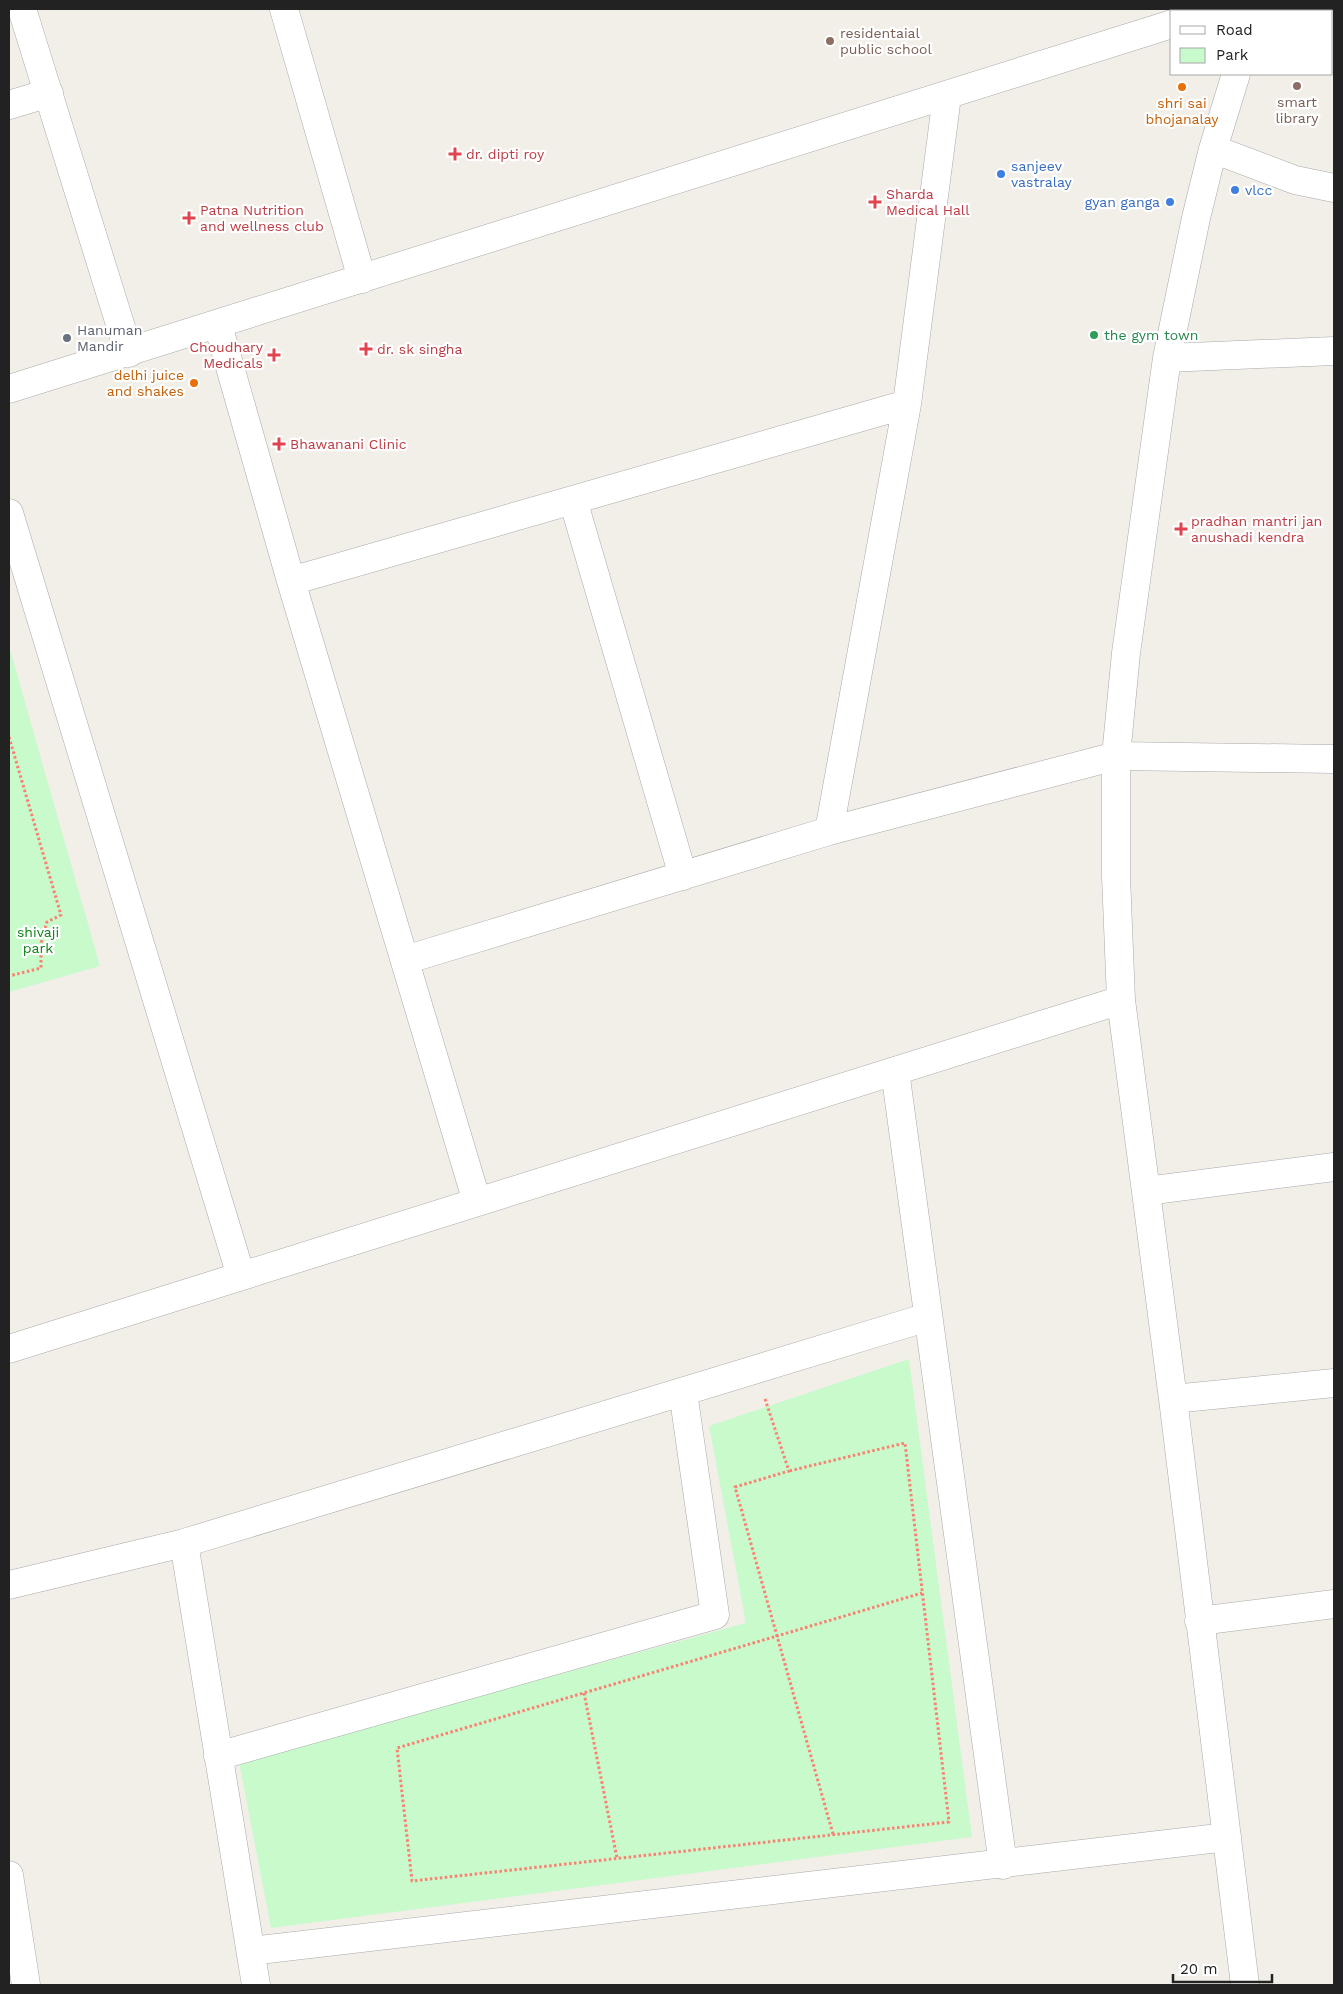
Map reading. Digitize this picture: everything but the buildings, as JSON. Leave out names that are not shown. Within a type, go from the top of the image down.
[{"type":"street","points":[[22,9],[129,353]]},
{"type":"street","points":[[284,9],[362,279]]},
{"type":"street","points":[[9,389],[129,353],[1170,25]]},
{"type":"street","points":[[1236,75],[1214,149],[1182,279],[1167,358],[1126,653],[1116,756],[1116,876],[1121,1000],[1173,1400],[1245,1985]]},
{"type":"street","points":[[9,105],[49,93]]},
{"type":"street","points":[[830,832],[907,404],[946,96]]},
{"type":"street","points":[[1214,149],[1296,180],[1334,188]]},
{"type":"street","points":[[218,325],[291,581],[477,1202]]},
{"type":"street","points":[[1167,358],[1334,351]]},
{"type":"street","points":[[291,581],[907,404]]},
{"type":"street","points":[[573,500],[683,876]]},
{"type":"street","points":[[9,513],[241,1276]]},
{"type":"street","points":[[405,960],[830,832],[1116,756],[1334,759]]},
{"type":"street","points":[[9,1349],[1121,1000]]},
{"type":"street","points":[[895,1071],[1003,1865]]},
{"type":"street","points":[[1146,1191],[1334,1167]]},
{"type":"street","points":[[9,1585],[184,1543],[928,1317]]},
{"type":"street","points":[[1173,1400],[1334,1383]]},
{"type":"street","points":[[218,1756],[715,1615],[684,1392]]},
{"type":"street","points":[[184,1543],[256,1985]]},
{"type":"street","points":[[1200,1621],[1334,1604]]},
{"type":"street","points":[[251,1951],[1003,1865],[1227,1837]]},
{"type":"street","points":[[9,1875],[26,1985]]},
{"type":"path","points":[[9,737],[61,915],[47,922],[41,943],[40,968],[9,976]]},
{"type":"path","points":[[9,760],[15,758]]},
{"type":"path","points":[[755,1370],[789,1471]]},
{"type":"path","points":[[833,1834],[776,1636],[735,1487],[789,1471],[905,1443],[949,1822],[412,1881],[397,1748],[584,1693],[776,1636],[922,1593]]},
{"type":"path","points":[[584,1693],[616,1858]]},
{"type":"green space","name":"shivaji park","points":[[9,646],[100,966],[9,992]]},
{"type":"green space","points":[[909,1359],[972,1837],[271,1928],[239,1762],[746,1623],[709,1426]]},
{"type":"place","name":"residentaial public school","points":[[830,41]]},
{"type":"place","name":"smart library","points":[[1297,86]]},
{"type":"place","name":"shri sai bhojanalay","points":[[1182,87]]},
{"type":"place","name":"dr. dipti roy","points":[[455,154]]},
{"type":"place","name":"sanjeev vastralay","points":[[1001,174]]},
{"type":"place","name":"vlcc","points":[[1235,190]]},
{"type":"place","name":"Sharda Medical Hall","points":[[875,202]]},
{"type":"place","name":"gyan ganga","points":[[1170,202]]},
{"type":"place","name":"Patna Nutrition and wellness club","points":[[189,218]]},
{"type":"place","name":"the gym town","points":[[1094,335]]},
{"type":"place","name":"Hanuman Mandir","points":[[67,338]]},
{"type":"place","name":"dr. sk singha","points":[[366,349]]},
{"type":"place","name":"Choudhary Medicals","points":[[274,355]]},
{"type":"place","name":"delhi juice and shakes","points":[[194,383]]},
{"type":"place","name":"Bhawanani Clinic","points":[[279,444]]},
{"type":"place","name":"pradhan mantri jan anushadi kendra","points":[[1181,529]]}]
